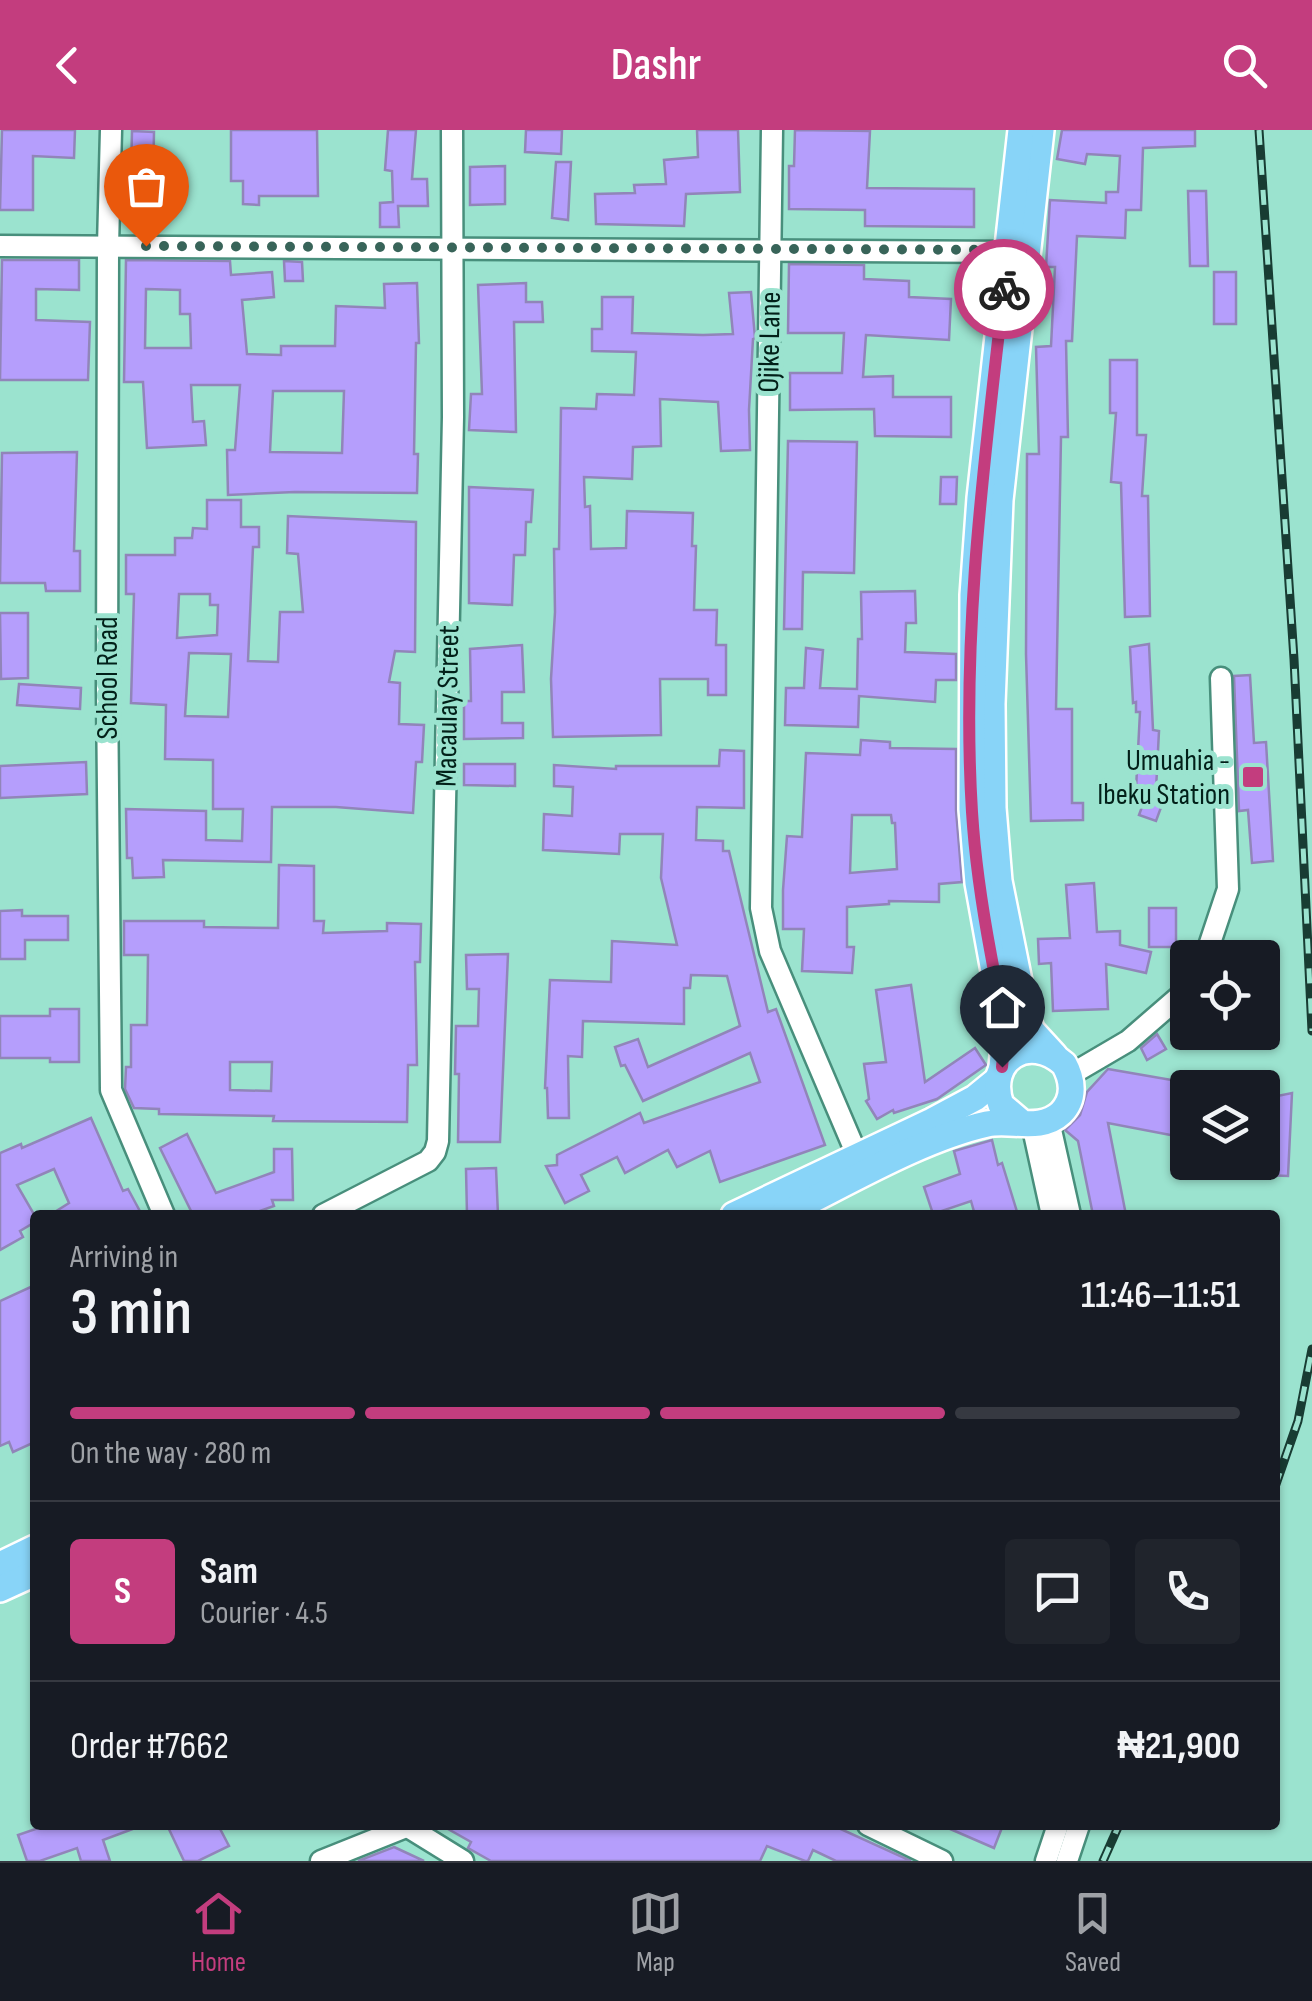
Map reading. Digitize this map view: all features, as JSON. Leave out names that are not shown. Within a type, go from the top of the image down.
[{"type":"main road","points":[[792,1210],[935,1141],[988,1124],[1034,1122],[1068,1102],[1072,1089],[1062,1065],[1032,1031],[1026,1016],[999,881],[992,808],[994,596],[1018,251],[1021,130]]},
{"type":"main road","points":[[1034,1122],[1001,1105],[1003,1018],[978,883],[972,704],[973,596],[980,498],[1041,130]]},
{"type":"main road","points":[[744,1210],[975,1098],[1010,1058],[1032,1049],[1062,1065]]},
{"type":"main road","points":[[0,1565],[30,1550]]},
{"type":"main road","points":[[0,1590],[30,1575]]},
{"type":"street","name":"School Road","points":[[111,130],[111,1090],[162,1210]]},
{"type":"street","name":"Macaulay Street","points":[[332,1210],[428,1160],[438,1141],[453,437],[452,130]]},
{"type":"street","name":"Ojike Lane","points":[[772,130],[760,908],[770,952],[857,1155]]},
{"type":"street","points":[[0,246],[1018,251]]},
{"type":"street","points":[[1212,940],[1228,889],[1221,678]]},
{"type":"street","points":[[1062,1065],[1128,1041],[1170,1005]]},
{"type":"street","points":[[1034,1122],[1051,1210]]},
{"type":"street","points":[[1034,1122],[1068,1210]]},
{"type":"street","points":[[321,1861],[399,1830]]},
{"type":"street","points":[[415,1830],[462,1861]]},
{"type":"street","points":[[878,1830],[942,1861]]},
{"type":"street","points":[[1046,1861],[1056,1830]]},
{"type":"street","points":[[1067,1861],[1077,1830]]},
{"type":"building","points":[[2,130],[75,130],[74,158],[33,156],[33,210],[0,210]]},
{"type":"building","points":[[231,130],[317,130],[318,196],[259,196],[259,205],[243,204],[243,181],[231,181]]},
{"type":"building","points":[[388,130],[416,130],[412,179],[427,179],[428,206],[398,206],[399,227],[380,227],[380,203],[393,202],[392,171],[385,170]]},
{"type":"building","points":[[526,130],[562,130],[561,154],[525,152]]},
{"type":"building","points":[[697,130],[738,130],[740,192],[686,194],[684,226],[596,224],[595,194],[635,193],[634,185],[666,184],[664,160],[698,157]]},
{"type":"building","points":[[795,130],[870,131],[867,188],[974,189],[974,227],[865,226],[865,210],[789,209],[789,166],[794,166]]},
{"type":"building","points":[[1062,130],[1195,130],[1195,146],[1143,148],[1141,210],[1126,210],[1125,238],[1077,236],[1072,341],[1066,341],[1068,437],[1061,437],[1056,709],[1072,709],[1072,803],[1083,803],[1083,820],[1031,821],[1026,654],[1027,454],[1039,454],[1036,347],[1051,346],[1055,267],[1046,267],[1050,200],[1106,203],[1106,192],[1118,192],[1120,156],[1087,154],[1085,164],[1057,159]]},
{"type":"building","points":[[132,131],[154,132],[153,182],[171,182],[169,216],[130,215]]},
{"type":"building","points":[[556,162],[571,162],[568,220],[552,218]]},
{"type":"building","points":[[505,166],[505,204],[470,205],[470,167]]},
{"type":"building","points":[[1188,191],[1206,191],[1208,266],[1190,266]]},
{"type":"building","points":[[2,260],[79,260],[79,290],[36,289],[36,320],[90,322],[88,380],[0,380]]},
{"type":"building","points":[[126,260],[230,261],[231,275],[272,272],[274,297],[242,300],[247,354],[281,355],[281,346],[335,346],[336,306],[385,308],[384,284],[417,283],[417,493],[228,495],[227,450],[235,450],[240,385],[191,385],[193,422],[204,421],[206,445],[147,448],[143,382],[124,382]],"holes":[[[146,289],[180,290],[180,314],[190,314],[191,348],[145,348]],[[273,391],[344,391],[342,453],[270,452]]]},
{"type":"building","points":[[284,261],[302,262],[303,281],[285,281]]},
{"type":"building","points":[[789,264],[864,265],[864,279],[909,281],[909,297],[951,299],[949,340],[866,335],[863,377],[893,376],[893,397],[951,397],[951,437],[875,436],[874,409],[790,410],[790,373],[842,373],[844,333],[788,333]]},
{"type":"building","points":[[1214,272],[1236,272],[1236,324],[1214,324]]},
{"type":"building","points":[[526,283],[526,302],[542,302],[543,322],[514,322],[516,432],[469,430],[471,394],[482,394],[478,285]]},
{"type":"building","points":[[751,292],[755,338],[750,450],[721,451],[718,402],[660,399],[661,446],[633,447],[632,479],[584,477],[585,507],[590,506],[591,549],[626,548],[627,511],[693,513],[694,610],[717,610],[716,645],[726,645],[726,695],[708,695],[708,679],[660,679],[661,735],[553,737],[554,549],[559,549],[561,408],[596,409],[597,394],[634,395],[636,352],[592,351],[592,329],[602,329],[602,297],[633,297],[632,333],[733,334],[729,293]]},
{"type":"building","points":[[1110,360],[1137,360],[1137,435],[1146,435],[1142,496],[1148,496],[1150,616],[1125,617],[1121,483],[1111,482],[1116,413],[1110,413]]},
{"type":"building","points":[[788,441],[857,442],[854,573],[803,572],[802,629],[784,629]]},
{"type":"building","points":[[77,452],[74,551],[80,551],[80,591],[46,591],[45,583],[0,583],[2,453]]},
{"type":"building","points":[[941,477],[957,477],[956,504],[940,504]]},
{"type":"building","points":[[469,487],[533,490],[531,522],[526,522],[525,555],[514,555],[512,605],[469,603]]},
{"type":"building","points":[[207,500],[241,500],[241,527],[259,527],[259,547],[253,547],[248,661],[278,662],[280,612],[303,612],[298,554],[287,553],[288,516],[416,522],[415,652],[395,651],[389,682],[400,683],[399,724],[424,725],[422,762],[416,762],[413,813],[272,807],[271,862],[163,860],[164,877],[133,878],[132,858],[127,858],[126,809],[206,811],[206,840],[242,841],[243,809],[213,809],[213,760],[165,759],[166,705],[131,703],[134,594],[126,594],[126,555],[175,555],[175,538],[192,538],[193,528],[207,529]],"holes":[[[179,594],[210,594],[210,605],[218,605],[217,635],[177,638]],[[189,653],[231,654],[228,717],[185,716]]]},
{"type":"building","points":[[915,591],[916,623],[906,623],[905,652],[956,654],[956,680],[936,680],[935,702],[859,696],[858,727],[785,725],[786,688],[804,688],[806,648],[823,650],[820,688],[857,689],[861,592]]},
{"type":"building","points":[[0,613],[28,613],[28,678],[1,679]]},
{"type":"building","points":[[1149,644],[1153,730],[1159,731],[1156,790],[1136,789],[1140,712],[1136,712],[1136,702],[1133,703],[1130,647]]},
{"type":"building","points":[[522,645],[524,692],[502,692],[502,723],[523,723],[523,738],[464,739],[464,701],[471,701],[470,649]]},
{"type":"building","points":[[1250,675],[1254,743],[1266,742],[1273,861],[1252,863],[1248,810],[1239,811],[1234,676]]},
{"type":"building","points":[[19,684],[81,688],[80,709],[17,705]]},
{"type":"building","points":[[861,740],[890,742],[890,748],[956,749],[962,882],[939,884],[939,902],[889,901],[847,907],[847,947],[854,947],[852,973],[802,971],[804,929],[783,929],[783,890],[787,836],[802,837],[806,753],[860,755]],"holes":[[[852,815],[891,815],[895,823],[897,869],[850,873]]]},
{"type":"building","points":[[720,750],[744,751],[744,808],[697,807],[696,840],[723,841],[723,851],[729,851],[768,1012],[776,1009],[825,1145],[720,1182],[710,1151],[677,1167],[668,1150],[625,1173],[617,1157],[581,1175],[589,1191],[565,1203],[546,1166],[557,1165],[557,1155],[640,1113],[644,1123],[760,1082],[750,1053],[643,1101],[625,1065],[621,1066],[615,1047],[638,1039],[648,1067],[740,1026],[727,976],[691,975],[690,988],[684,988],[684,1024],[583,1021],[582,1057],[568,1056],[569,1118],[548,1118],[545,1088],[550,980],[611,982],[612,941],[677,945],[661,878],[663,834],[620,834],[619,854],[543,850],[544,814],[572,816],[573,787],[554,786],[554,765],[616,769],[719,766]]},
{"type":"building","points":[[86,762],[87,794],[0,798],[0,766]]},
{"type":"building","points":[[464,764],[515,764],[515,786],[464,785]]},
{"type":"building","points":[[1146,796],[1163,802],[1156,821],[1139,815]]},
{"type":"building","points":[[279,865],[314,866],[314,921],[324,921],[323,933],[387,931],[387,923],[421,924],[420,962],[415,962],[417,1065],[408,1065],[407,1122],[273,1121],[274,1116],[159,1114],[159,1109],[134,1108],[125,1089],[126,1067],[131,1067],[131,1025],[147,1025],[148,955],[124,955],[124,921],[204,921],[204,927],[278,928]],"holes":[[[230,1062],[272,1062],[271,1091],[230,1090]]]},
{"type":"building","points":[[1094,883],[1097,932],[1120,931],[1120,945],[1151,952],[1146,973],[1106,964],[1108,1009],[1053,1011],[1051,963],[1039,964],[1038,939],[1070,938],[1066,885]]},
{"type":"building","points":[[1149,908],[1176,908],[1176,940],[1170,940],[1170,947],[1149,947]]},
{"type":"building","points":[[22,910],[22,916],[68,916],[68,940],[25,940],[25,959],[0,959],[0,911]]},
{"type":"building","points":[[508,954],[500,1142],[458,1142],[456,1026],[478,1026],[479,989],[467,989],[466,955]]},
{"type":"building","points":[[911,985],[925,1082],[975,1048],[986,1065],[937,1099],[894,1113],[893,1110],[877,1119],[866,1101],[869,1099],[864,1064],[886,1062],[876,990]]},
{"type":"building","points":[[50,1009],[79,1009],[79,1062],[0,1058],[0,1016],[50,1016]]},
{"type":"building","points":[[1157,1034],[1166,1049],[1147,1060],[1141,1048]]},
{"type":"building","points":[[1108,1069],[1170,1080],[1170,1135],[1108,1123],[1125,1210],[1092,1210],[1078,1141],[1065,1130],[1080,1115],[1087,1092]]},
{"type":"building","points":[[1292,1093],[1288,1176],[1280,1176],[1280,1095]]},
{"type":"building","points":[[91,1118],[123,1191],[128,1189],[139,1210],[58,1210],[69,1203],[54,1169],[17,1185],[32,1210],[30,1225],[20,1231],[23,1237],[0,1250],[0,1153],[21,1144],[22,1148]]},
{"type":"building","points":[[187,1134],[216,1193],[274,1172],[274,1149],[292,1149],[293,1200],[272,1200],[274,1206],[263,1210],[191,1210],[160,1148]]},
{"type":"building","points":[[992,1140],[1016,1210],[974,1210],[971,1201],[932,1210],[924,1187],[960,1174],[954,1151]]},
{"type":"building","points":[[496,1168],[498,1210],[467,1210],[466,1169]]},
{"type":"building","points":[[30,1287],[30,1444],[13,1452],[9,1442],[0,1446],[0,1301]]},
{"type":"building","points":[[32,1830],[130,1830],[103,1840],[110,1861],[81,1861],[77,1848],[40,1861],[27,1861],[18,1835]]},
{"type":"building","points":[[169,1830],[221,1830],[229,1846],[198,1861],[184,1861]]},
{"type":"building","points":[[450,1830],[843,1830],[911,1861],[836,1861],[813,1850],[805,1861],[767,1846],[760,1861],[491,1861],[468,1848],[471,1842]]},
{"type":"building","points":[[953,1830],[1001,1830],[994,1848]]},
{"type":"building","points":[[394,1847],[424,1861],[358,1861]]},
{"type":"railway","points":[[1259,130],[1294,659],[1312,1031]]},
{"type":"railway","points":[[1280,1473],[1298,1421],[1312,1349]]},
{"type":"railway","points":[[1103,1861],[1117,1830]]},
{"type":"way so far","points":[[146,246],[1008,250],[1004,289]]},
{"type":"place","name":"Umuahia - Ibeku Station","points":[[1253,777]]},
{"type":"route","points":[[1002,1067],[1005,1032],[978,883],[972,809],[972,704],[973,596],[980,498],[1004,289]]}]
